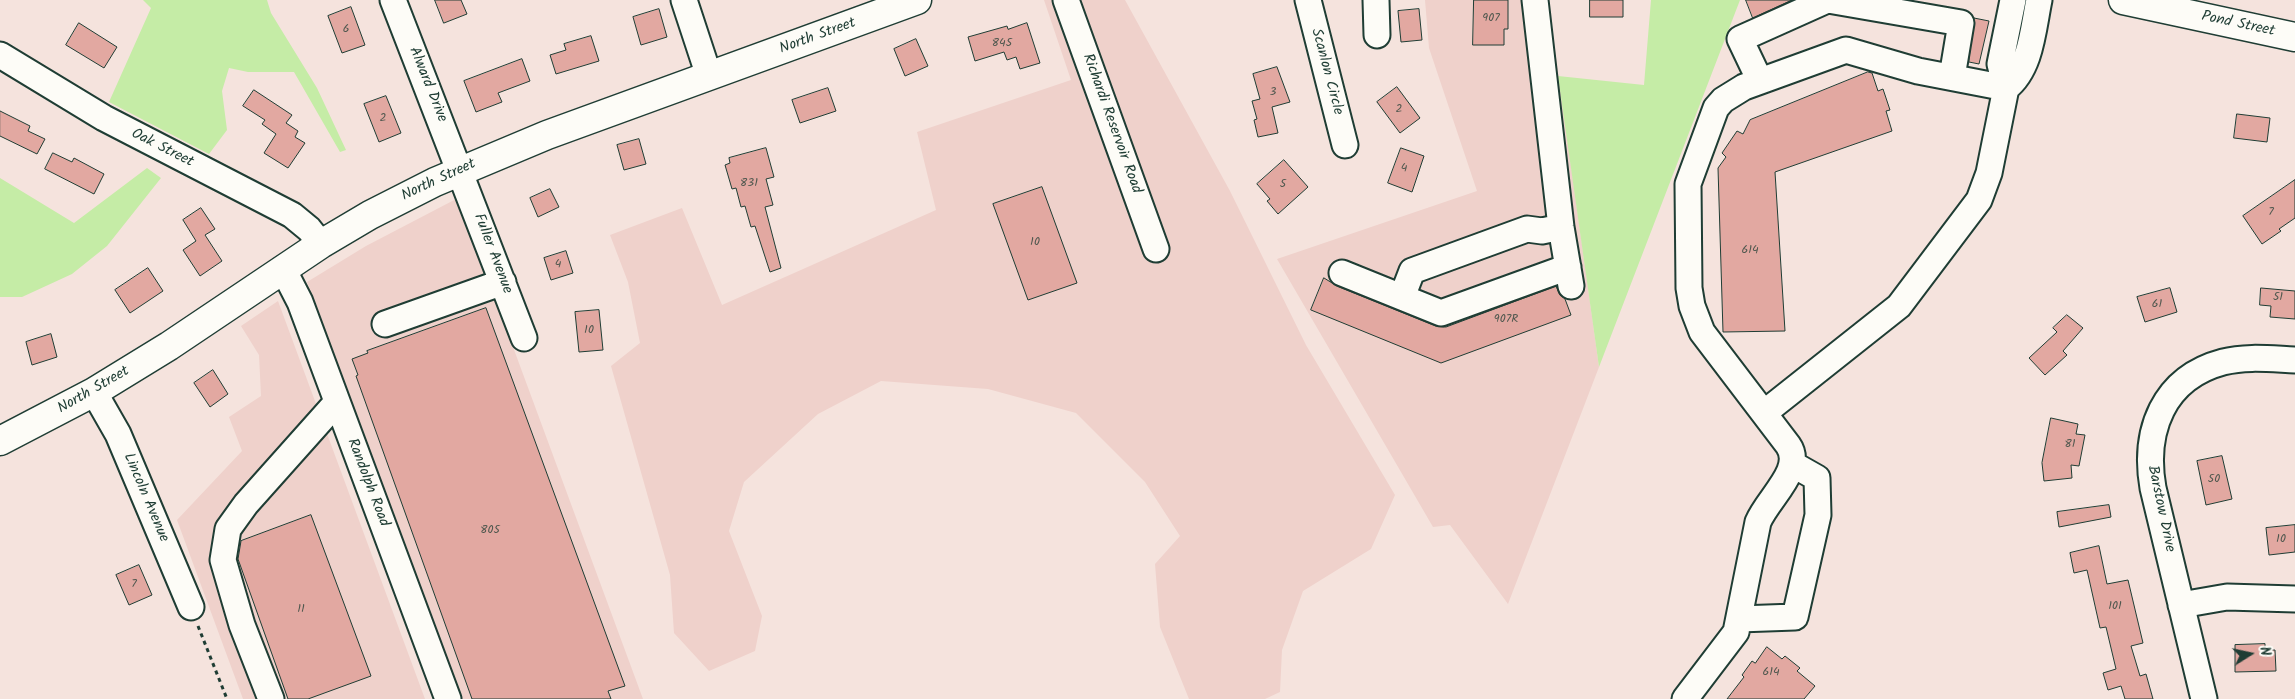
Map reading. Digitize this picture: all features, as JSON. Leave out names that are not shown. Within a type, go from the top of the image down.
[{"type":"main road","name":"Pond Street","points":[[2123,0],[2294,33]]},
{"type":"main road","name":"North Street","points":[[0,441],[94,392],[169,346],[283,268],[370,215],[460,170],[547,135],[904,2]]},
{"type":"street","name":"Alward Drive","points":[[393,0],[460,170]]},
{"type":"street","points":[[684,0],[709,76]]},
{"type":"street","name":"Richardi Reservoir Road","points":[[1066,0],[1156,248]]},
{"type":"street","name":"Scanlon Circle","points":[[1308,0],[1345,145]]},
{"type":"street","points":[[1376,0],[1377,35]]},
{"type":"street","points":[[1342,272],[1442,313],[1570,277],[1561,227],[1535,0]]},
{"type":"street","points":[[1760,81],[1740,39],[1828,0],[1961,23],[1952,77]]},
{"type":"street","points":[[1764,413],[1899,306],[1979,200],[1985,187],[2006,88],[2000,64],[2013,0]]},
{"type":"street","points":[[2006,88],[2021,73],[2039,0]]},
{"type":"street","points":[[1685,699],[1736,632],[1758,522],[1763,510],[1794,465],[1792,450],[1702,332],[1696,320],[1689,288],[1686,196],[1692,170],[1716,108],[1733,92],[1846,50],[1902,67],[2006,88]]},
{"type":"street","name":"Oak Street","points":[[0,55],[104,118],[292,215],[309,229],[321,244]]},
{"type":"street","name":"Fuller Avenue","points":[[460,170],[524,338]]},
{"type":"street","points":[[1402,297],[1412,271],[1527,229],[1542,231],[1561,227]]},
{"type":"street","name":"Randolph Road","points":[[283,268],[300,302],[448,699]]},
{"type":"street","points":[[385,324],[503,282]]},
{"type":"street","name":"Barstow Drive","points":[[2204,699],[2150,470],[2151,439],[2161,411],[2176,388],[2196,372],[2223,362],[2250,358],[2295,360]]},
{"type":"street","name":"Lincoln Avenue","points":[[94,392],[118,434],[190,607]]},
{"type":"street","points":[[271,699],[242,625],[223,560],[228,529],[246,504],[337,402]]},
{"type":"street","points":[[1739,620],[1795,617],[1818,515],[1817,478],[1794,465]]},
{"type":"street","points":[[2181,605],[2227,597],[2295,599]]},
{"type":"path","points":[[190,607],[227,699]]},
{"type":"shaded area","points":[[1044,0],[1125,0],[1230,191],[1306,345],[1395,495],[1371,549],[1303,591],[1282,650],[1280,692],[1265,699],[1189,699],[1160,627],[1155,564],[1180,536],[1145,482],[1076,413],[988,389],[881,381],[818,414],[744,482],[729,531],[762,616],[755,651],[709,671],[674,633],[670,575],[611,366],[640,343],[628,282],[610,235],[682,208],[722,305],[936,210],[917,132],[1071,80]]},
{"type":"shaded area","points":[[1425,0],[1548,0],[1599,367],[1508,604],[1450,525],[1433,527],[1277,259],[1477,191],[1429,48]]},
{"type":"shaded area","points":[[458,198],[643,699],[461,699],[307,282],[366,246]]},
{"type":"shaded area","points":[[278,301],[425,699],[243,699],[177,520],[242,451],[229,417],[261,396],[259,355],[241,326]]},
{"type":"green space","points":[[143,0],[267,0],[271,13],[317,88],[346,150],[340,152],[294,72],[248,72],[229,68],[222,91],[227,130],[209,154],[109,102],[151,8]]},
{"type":"green space","points":[[1651,0],[1740,0],[1599,367],[1558,76],[1644,85]]},
{"type":"green space","points":[[147,168],[161,178],[107,246],[72,274],[22,297],[0,297],[0,178],[74,223]]},
{"type":"building","points":[[435,0],[461,0],[467,14],[444,23]]},
{"type":"building","points":[[1474,0],[1508,0],[1508,29],[1504,29],[1504,45],[1473,45]]},
{"type":"building","points":[[1590,0],[1623,0],[1623,17],[1590,17]]},
{"type":"building","points":[[1746,0],[1792,0],[1753,18]]},
{"type":"building","points":[[351,7],[365,45],[342,53],[328,16]]},
{"type":"building","points":[[659,9],[667,37],[641,45],[633,17]]},
{"type":"building","points":[[1419,9],[1422,40],[1401,42],[1398,11]]},
{"type":"building","points":[[1974,18],[1989,21],[1979,64],[1969,62]]},
{"type":"building","points":[[79,23],[117,47],[104,68],[66,45]]},
{"type":"building","points":[[1027,23],[1040,63],[1020,69],[1016,57],[1007,60],[1004,52],[975,61],[968,37],[1007,26],[1008,29]]},
{"type":"building","points":[[591,36],[599,61],[556,74],[550,55],[566,50],[564,44]]},
{"type":"building","points":[[916,39],[928,66],[905,76],[894,49]]},
{"type":"building","points":[[522,59],[530,81],[498,93],[502,102],[476,112],[464,81]]},
{"type":"building","points":[[1277,67],[1290,102],[1272,107],[1278,133],[1258,137],[1254,120],[1257,119],[1252,101],[1260,99],[1253,74]]},
{"type":"building","points":[[1868,72],[1872,73],[1878,91],[1883,89],[1890,110],[1886,111],[1892,131],[1775,172],[1785,331],[1723,332],[1718,168],[1726,157],[1722,153],[1737,131],[1743,134],[1750,120]]},
{"type":"building","points":[[1397,87],[1420,118],[1400,133],[1377,102]]},
{"type":"building","points":[[828,88],[836,111],[800,123],[792,100]]},
{"type":"building","points":[[254,90],[292,115],[286,123],[298,131],[295,137],[305,143],[288,168],[264,153],[276,134],[262,124],[265,120],[243,106]]},
{"type":"building","points":[[386,96],[401,133],[379,142],[364,104]]},
{"type":"building","points":[[0,111],[30,126],[28,131],[45,139],[37,154],[0,136]]},
{"type":"building","points":[[2237,114],[2270,118],[2267,142],[2234,138]]},
{"type":"building","points":[[639,139],[646,164],[624,170],[617,145]]},
{"type":"building","points":[[766,148],[774,177],[766,179],[773,205],[765,207],[781,268],[770,272],[755,226],[751,227],[745,206],[741,207],[736,188],[732,189],[725,165],[730,163],[729,158]]},
{"type":"building","points":[[1401,148],[1424,156],[1412,192],[1388,183]]},
{"type":"building","points":[[53,153],[72,162],[74,158],[104,174],[94,194],[45,169]]},
{"type":"building","points":[[1284,160],[1308,187],[1278,214],[1267,201],[1270,199],[1257,184]]},
{"type":"building","points":[[2295,180],[2295,218],[2279,229],[2281,231],[2262,244],[2243,216]]},
{"type":"building","points":[[1042,187],[1077,283],[1028,300],[993,204]]},
{"type":"building","points":[[550,189],[559,207],[538,217],[530,198]]},
{"type":"building","points":[[201,208],[215,229],[205,235],[222,261],[200,276],[183,250],[196,241],[183,220]]},
{"type":"building","points":[[566,251],[573,273],[551,280],[544,258]]},
{"type":"building","points":[[148,268],[163,291],[130,313],[115,290]]},
{"type":"building","points":[[1324,278],[1337,286],[1436,326],[1446,327],[1556,286],[1560,295],[1565,299],[1571,315],[1441,363],[1311,310]]},
{"type":"building","points":[[2170,288],[2177,312],[2145,322],[2137,297]]},
{"type":"building","points":[[2261,288],[2295,291],[2295,319],[2270,317],[2271,306],[2260,305]]},
{"type":"building","points":[[486,308],[625,686],[608,691],[611,699],[472,699],[356,376],[358,375],[352,359],[368,353],[367,351]]},
{"type":"building","points":[[599,310],[603,350],[579,352],[575,312]]},
{"type":"building","points":[[2067,315],[2083,328],[2063,351],[2067,355],[2045,375],[2029,358],[2057,332],[2053,328]]},
{"type":"building","points":[[51,334],[57,357],[32,365],[26,342]]},
{"type":"building","points":[[213,370],[228,394],[210,407],[194,383]]},
{"type":"building","points":[[2051,418],[2078,424],[2076,434],[2085,435],[2079,466],[2071,465],[2072,478],[2044,481],[2042,463]]},
{"type":"building","points":[[2222,456],[2232,499],[2206,505],[2197,461]]},
{"type":"building","points":[[2109,505],[2111,517],[2059,527],[2057,512]]},
{"type":"building","points":[[311,515],[371,676],[308,699],[288,699],[238,559],[241,541]]},
{"type":"building","points":[[2295,525],[2295,552],[2269,555],[2266,528]]},
{"type":"building","points":[[2099,546],[2107,584],[2128,580],[2143,643],[2131,646],[2140,676],[2146,674],[2153,699],[2125,699],[2121,686],[2108,690],[2103,673],[2116,669],[2106,627],[2100,628],[2087,570],[2074,573],[2070,553]]},
{"type":"building","points":[[139,565],[152,595],[129,605],[116,575]]},
{"type":"building","points":[[2265,644],[2265,650],[2275,650],[2276,671],[2235,672],[2235,645]]},
{"type":"building","points":[[1767,647],[1782,659],[1785,656],[1800,668],[1797,671],[1815,686],[1804,699],[1727,699],[1744,677],[1742,675],[1752,661],[1755,663]]}]
